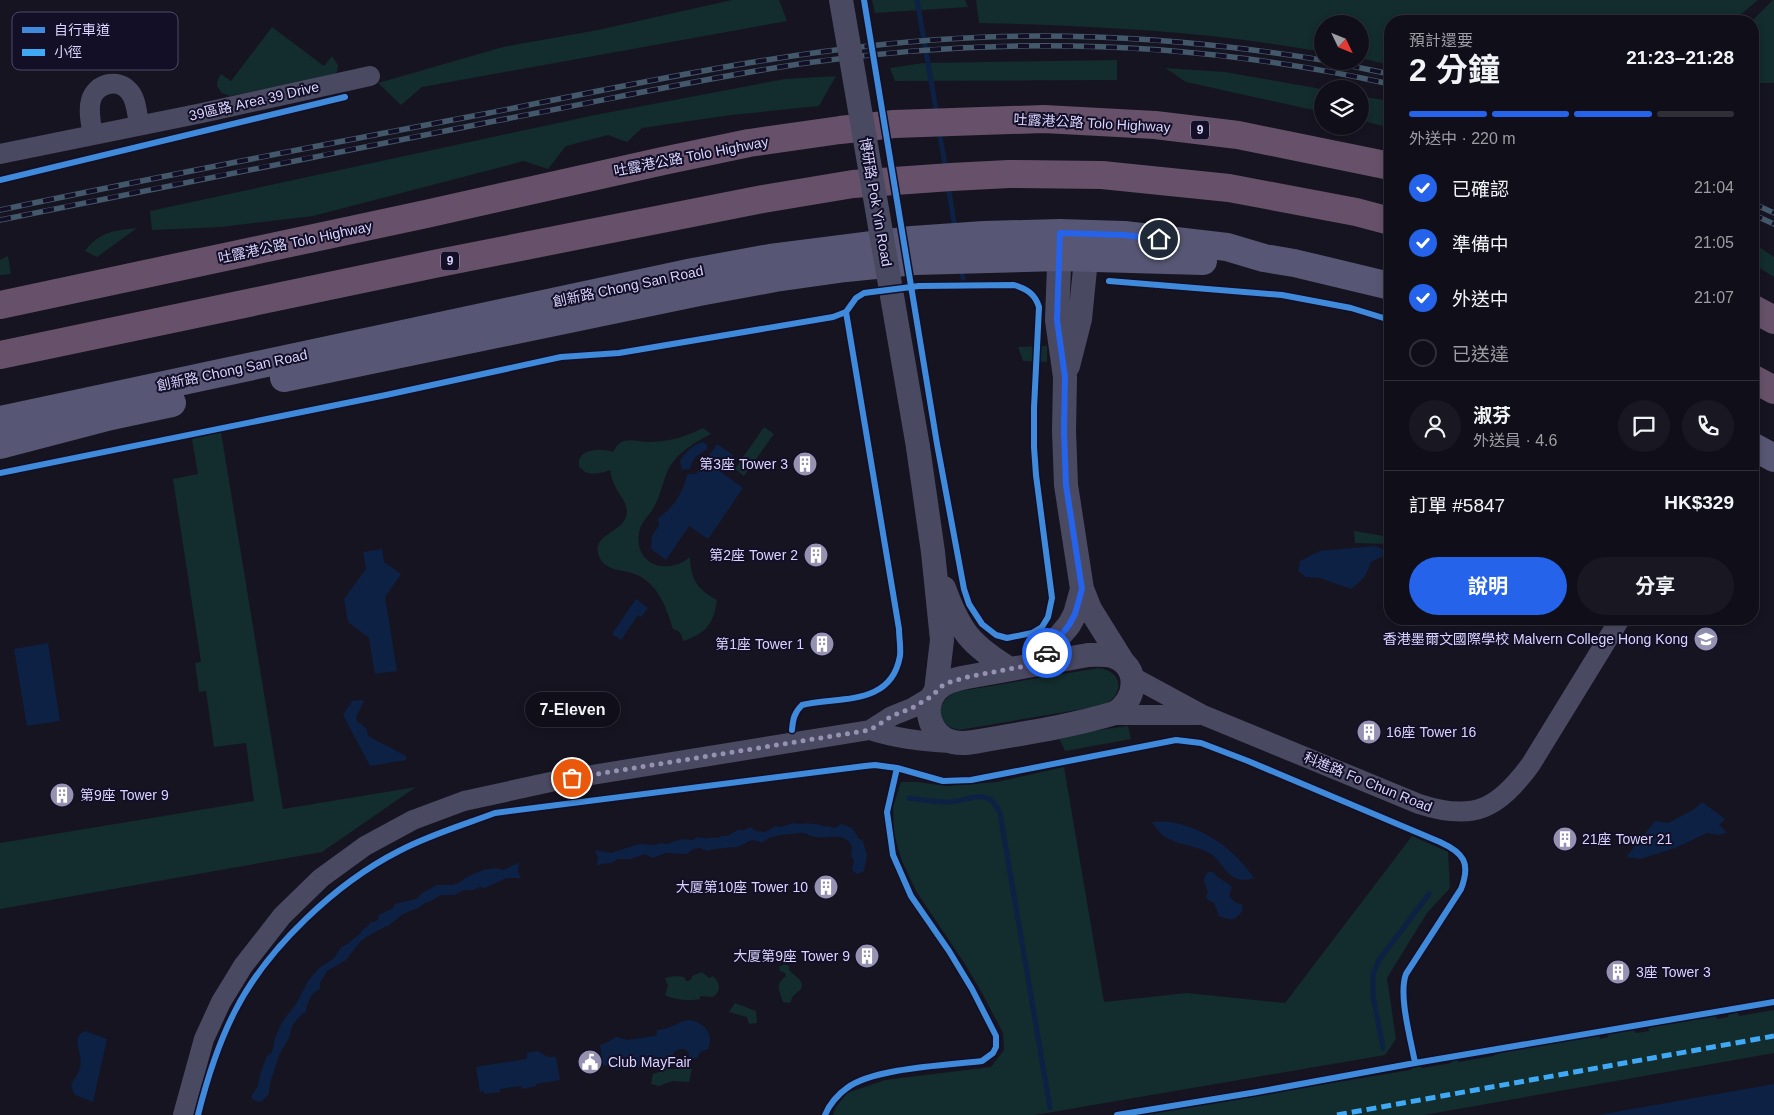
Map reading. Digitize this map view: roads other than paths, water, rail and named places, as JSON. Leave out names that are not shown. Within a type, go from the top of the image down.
[{"type":"highway","name":"吐露港公路 Tolo Highway","points":[[0,305],[749,143],[894,124],[1008,119],[1126,123],[1238,135],[1384,165]]},
{"type":"highway","name":"9","points":[[0,356],[439,263],[725,206],[853,184],[1009,174],[1102,175],[1229,188],[1356,212],[1384,219]]},
{"type":"highway","points":[[1759,312],[1774,320]]},
{"type":"highway","points":[[1759,382],[1774,390]]},
{"type":"main road","name":"創新路 Chong San Road","points":[[0,420],[693,272],[770,258],[1007,246],[1087,246],[1224,262],[1264,258],[1294,263],[1384,285]]},
{"type":"main road","name":"創新路 Chong San Road","points":[[0,445],[142,409],[699,292],[914,250]]},
{"type":"main road","points":[[1759,450],[1774,458]]},
{"type":"street","name":"博研路 Pok Yin Road","points":[[841,0],[918,447],[933,552],[942,640],[934,694]]},
{"type":"street","name":"39區路 Area 39 Drive","points":[[0,154],[202,113],[370,76]]},
{"type":"street","points":[[93,135],[90,102],[97,90],[109,84],[124,86],[129,91],[135,104],[139,125]]},
{"type":"street","points":[[1060,245],[1057,320],[1065,377],[1066,485],[1082,589],[1090,609],[1127,669]]},
{"type":"street","points":[[1065,377],[1080,319],[1087,246]]},
{"type":"street","name":"博研路 Pok Yin Road","points":[[933,552],[958,623],[986,654],[1010,669]]},
{"type":"street","points":[[1036,664],[1069,625],[1075,614],[1082,589]]},
{"type":"street","name":"科進路 Fo Chun Road","points":[[183,1115],[204,1039],[221,1002],[243,966],[282,916],[321,878],[365,846],[413,820],[464,800],[555,781],[870,730],[892,716],[912,708],[934,694],[942,686],[959,678],[1088,655],[1112,656],[1127,669],[1203,715],[1419,804],[1440,811],[1459,813],[1481,810],[1502,797],[1519,781],[1616,625]]},
{"type":"street","name":"科進路 Fo Chun Road","points":[[870,730],[890,736],[935,742],[964,743],[1021,734],[1107,715],[1121,710],[1129,699],[1133,687],[1127,669]]},
{"type":"street","name":"科進路 Fo Chun Road","points":[[934,694],[928,708],[933,729],[944,739],[964,743]]},
{"type":"street","name":"科進路 Fo Chun Road","points":[[1107,715],[1203,715]]},
{"type":"water","points":[[703,442],[707,445],[707,449],[694,458],[690,469],[682,470],[680,461],[682,458],[693,447]]},
{"type":"water","points":[[717,444],[733,455],[721,472],[743,488],[708,539],[689,526],[666,560],[651,549],[652,536],[659,525],[658,518],[677,499],[687,474],[696,474]]},
{"type":"water","points":[[1376,546],[1384,550],[1384,556],[1371,562],[1364,577],[1351,589],[1320,578],[1306,577],[1298,571],[1300,561],[1320,551]]},
{"type":"water","points":[[382,549],[384,562],[401,574],[385,597],[397,671],[375,674],[369,638],[348,622],[344,599],[366,569],[363,552]]},
{"type":"water","points":[[636,599],[648,608],[641,617],[638,615],[621,640],[612,634]]},
{"type":"water","points":[[48,643],[60,721],[27,726],[14,649]]},
{"type":"water","points":[[352,701],[364,701],[356,717],[357,721],[367,729],[368,736],[406,756],[406,760],[370,766],[343,715]]},
{"type":"water","points":[[1702,802],[1725,819],[1719,825],[1727,833],[1718,835],[1707,833],[1675,848],[1640,859],[1626,857],[1655,821],[1668,823],[1693,810]]},
{"type":"water","points":[[1152,822],[1171,822],[1184,825],[1207,835],[1238,858],[1254,878],[1240,880],[1231,876],[1211,854],[1171,840],[1164,836]]},
{"type":"water","points":[[793,823],[835,828],[841,824],[852,828],[859,839],[863,841],[867,855],[864,871],[857,874],[853,871],[852,847],[846,839],[842,837],[815,837],[801,833],[775,836],[762,843],[754,840],[738,846],[707,851],[700,848],[693,849],[687,854],[666,853],[653,858],[645,854],[631,859],[618,859],[612,863],[596,866],[598,858],[595,850],[611,853],[639,844],[667,844],[682,839],[693,840],[697,837],[718,838],[750,827],[756,831],[765,832],[776,826],[781,827]]},
{"type":"water","points":[[519,862],[518,871],[521,878],[506,878],[485,888],[464,890],[454,895],[441,895],[403,914],[389,925],[360,942],[346,960],[327,971],[320,983],[320,989],[310,998],[306,1012],[292,1026],[289,1038],[280,1053],[270,1083],[269,1094],[261,1102],[251,1097],[258,1085],[267,1056],[272,1052],[275,1038],[282,1022],[296,1004],[308,981],[319,968],[334,958],[341,947],[360,934],[371,922],[378,920],[379,915],[393,908],[395,904],[416,899],[422,893],[437,885],[452,885],[483,870],[496,868],[504,870]]},
{"type":"water","points":[[1208,872],[1213,872],[1232,887],[1229,896],[1236,903],[1242,904],[1243,910],[1235,918],[1227,919],[1219,916],[1214,903],[1206,897],[1208,892],[1204,879]]},
{"type":"water","points":[[690,1020],[704,1026],[710,1039],[708,1049],[700,1052],[697,1058],[689,1059],[689,1053],[685,1049],[680,1049],[673,1053],[673,1062],[616,1070],[615,1064],[603,1066],[600,1045],[616,1037],[628,1040],[654,1036],[657,1034],[657,1030],[666,1029]]},
{"type":"water","points":[[85,1031],[107,1039],[93,1102],[75,1095],[71,1086],[81,1063],[77,1042],[78,1037]]},
{"type":"water","points":[[538,1051],[548,1057],[556,1057],[560,1080],[536,1084],[536,1086],[522,1089],[521,1086],[500,1089],[500,1092],[484,1094],[484,1091],[480,1092],[476,1067],[526,1059],[527,1053]]},
{"type":"water","points":[[1774,1084],[1774,1115],[1598,1115]]},
{"type":"waterway","points":[[917,0],[937,115]]},
{"type":"waterway","points":[[939,131],[946,170]]},
{"type":"waterway","points":[[948,185],[955,229]]},
{"type":"waterway","points":[[961,267],[963,278]]},
{"type":"waterway","points":[[909,798],[949,802],[984,797],[990,799],[1000,813],[1050,1108]]},
{"type":"waterway","points":[[1383,1048],[1373,996],[1373,974],[1379,960],[1429,894]]},
{"type":"railway","points":[[0,210],[675,76],[799,55],[862,47],[987,37],[1071,36],[1155,40],[1239,48],[1314,59]]},
{"type":"railway","points":[[0,220],[691,83],[767,69],[879,54],[953,48],[1026,46],[1172,51],[1245,59],[1384,83]]},
{"type":"railway","points":[[1369,70],[1384,73]]},
{"type":"railway","points":[[1759,206],[1774,213]]},
{"type":"railway","points":[[1759,217],[1774,224]]},
{"type":"place","name":"第3座 Tower 3","points":[[805,464]]},
{"type":"place","name":"第2座 Tower 2","points":[[816,555]]},
{"type":"place","name":"香港墨爾文國際學校 Malvern College Hong Kong","points":[[1706,639]]},
{"type":"place","name":"第1座 Tower 1","points":[[822,644]]},
{"type":"place","name":"16座 Tower 16","points":[[1369,732]]},
{"type":"place","name":"7-Eleven","points":[[572,778]]},
{"type":"place","name":"第9座 Tower 9","points":[[62,795]]},
{"type":"place","name":"21座 Tower 21","points":[[1565,839]]},
{"type":"place","name":"大厦第10座 Tower 10","points":[[826,887]]},
{"type":"place","name":"大厦第9座 Tower 9","points":[[867,956]]},
{"type":"place","name":"3座 Tower 3","points":[[1618,972]]},
{"type":"place","name":"Club MayFair","points":[[590,1062]]}]
